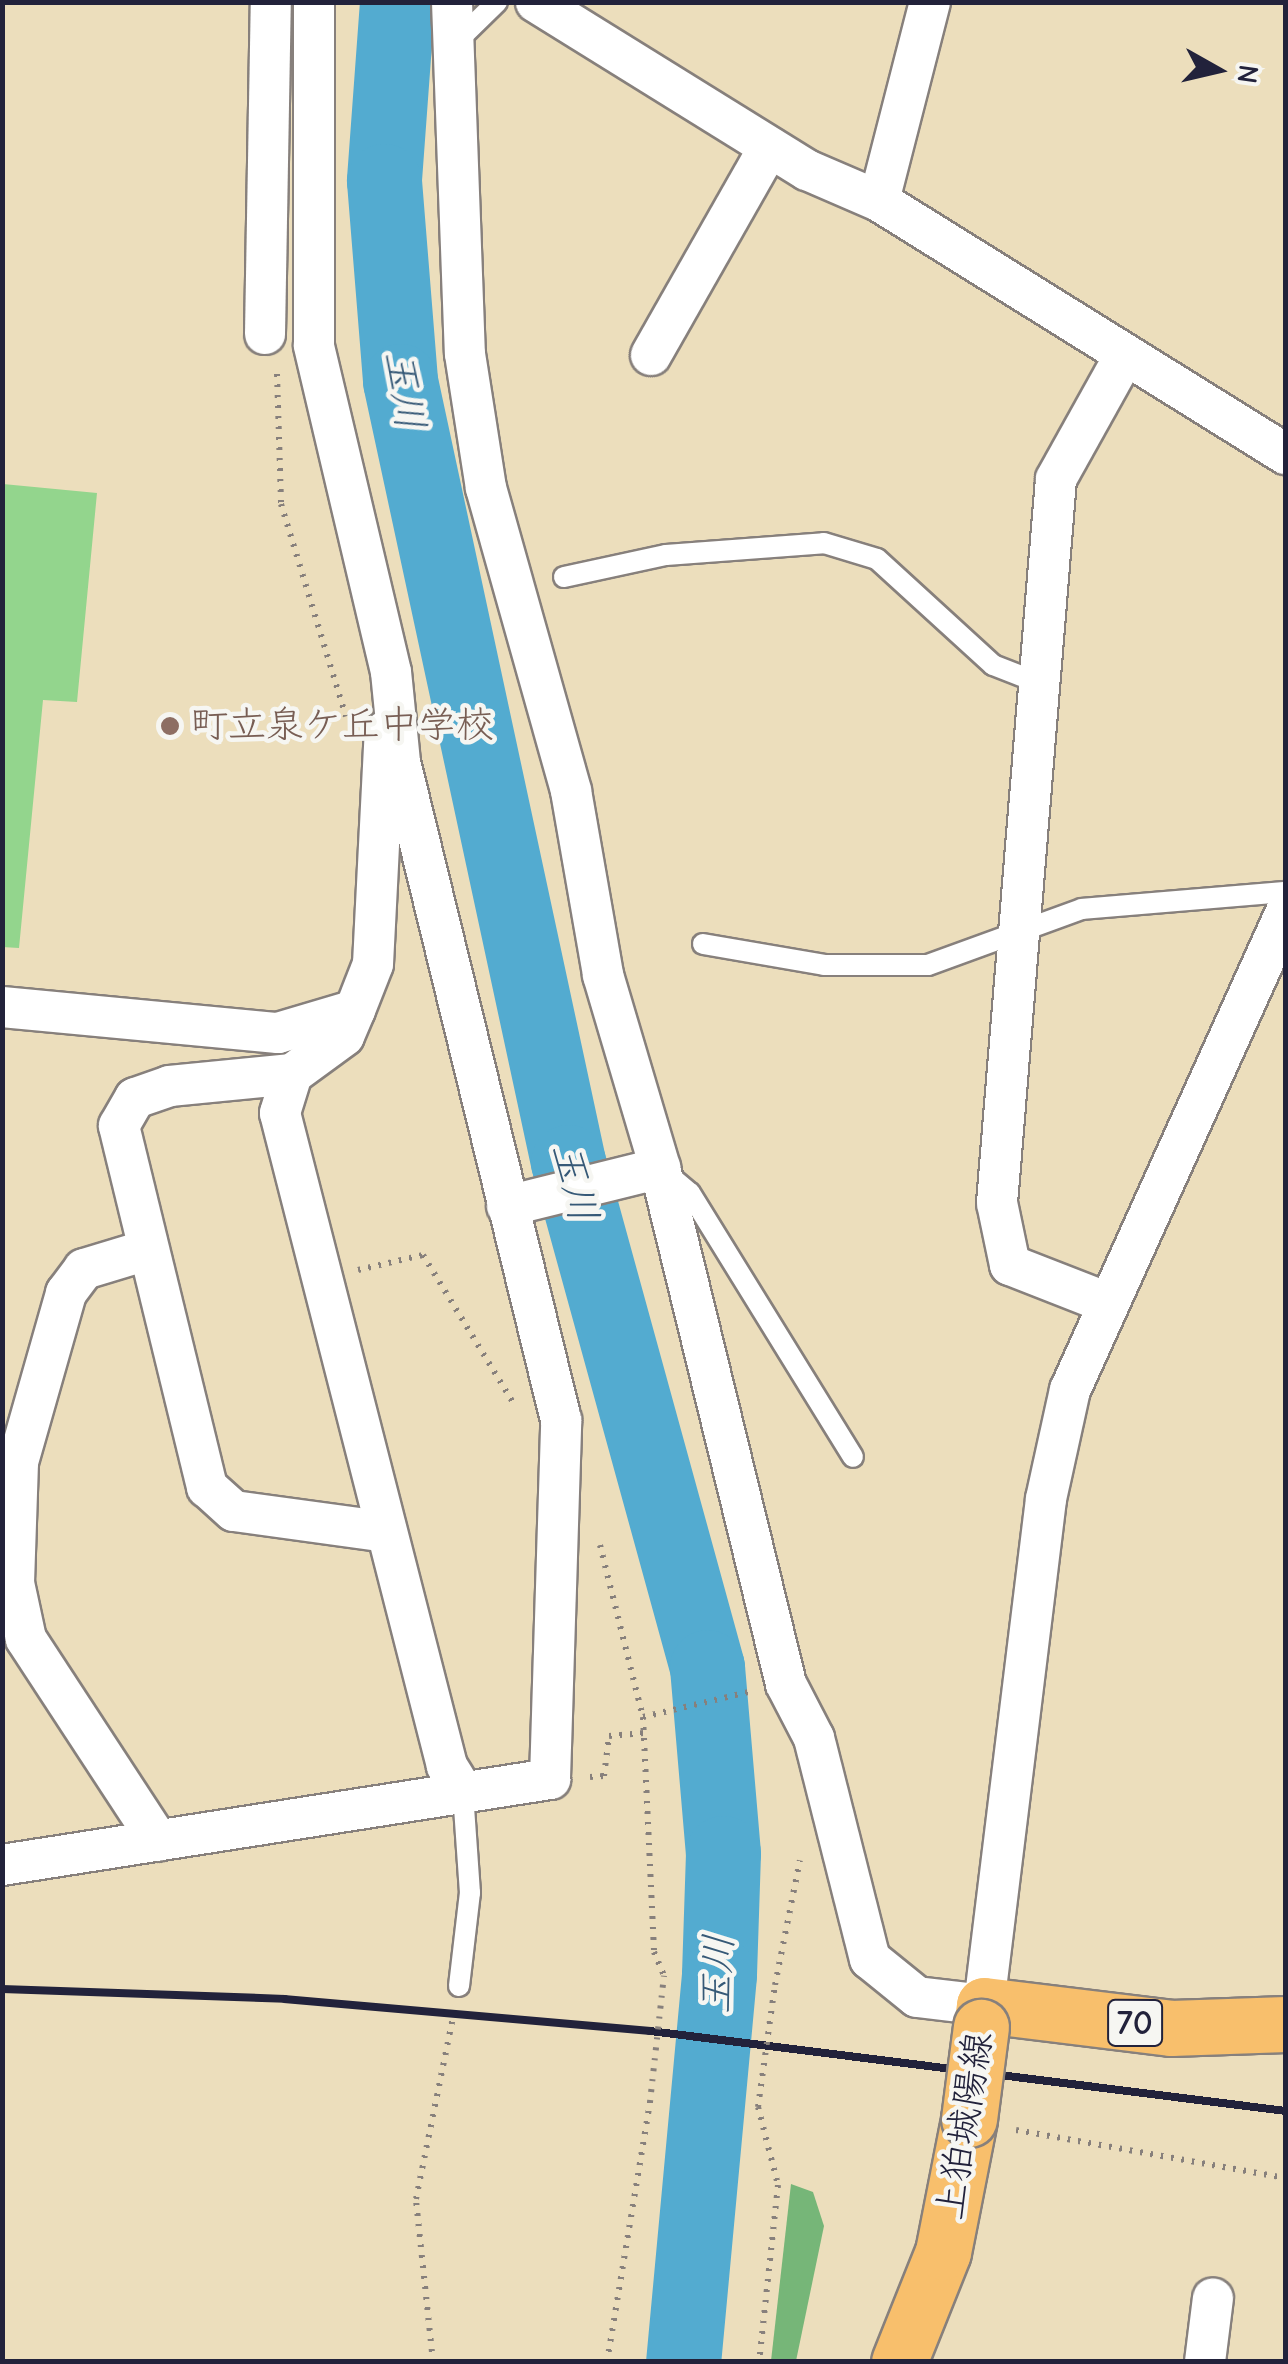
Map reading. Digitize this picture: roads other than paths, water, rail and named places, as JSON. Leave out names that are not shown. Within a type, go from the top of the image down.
[{"type":"main road","name":"上狛城陽線","points":[[898,2362],[943,2252],[968,2124],[983,2016],[1171,2028],[1286,2024]]},
{"type":"street","points":[[265,334],[271,2]]},
{"type":"street","points":[[2,1865],[550,1778],[562,1420],[508,1206],[314,346],[314,2]]},
{"type":"street","points":[[452,2],[465,354],[486,488],[571,792],[603,975],[660,1168],[786,1684],[814,1738],[870,1959],[917,1997],[983,2016],[1046,1499],[1070,1390],[1104,1302],[1286,912]]},
{"type":"street","points":[[536,2],[770,147],[879,202],[1286,454]]},
{"type":"street","points":[[879,202],[930,2]]},
{"type":"street","points":[[651,355],[770,147]]},
{"type":"street","points":[[1104,1302],[1010,1265],[997,1202],[1034,681],[1056,479],[1125,355]]},
{"type":"street","points":[[387,1532],[217,1502],[146,1250],[119,1126],[124,1107],[170,1086],[292,1074],[344,1036],[373,964],[378,741],[396,714]]},
{"type":"street","points":[[2,1006],[278,1033],[354,1010]]},
{"type":"street","points":[[292,1074],[280,1112],[448,1766],[463,1792]]},
{"type":"street","points":[[508,1206],[660,1168]]},
{"type":"street","points":[[146,1250],[84,1269],[66,1293],[18,1462],[8,1584],[26,1639],[158,1840]]},
{"type":"street","points":[[1205,2362],[1214,2298]]},
{"type":"lane","points":[[452,46],[497,2]]},
{"type":"lane","points":[[564,577],[666,555],[824,543],[877,559],[993,665],[1034,681]]},
{"type":"lane","points":[[703,944],[824,965],[928,965],[1082,909],[1286,892]]},
{"type":"lane","points":[[660,1168],[690,1194],[853,1457]]},
{"type":"lane","points":[[458,1986],[470,1894],[463,1792]]},
{"type":"waterway","name":"玉川","points":[[397,2],[384,181],[400,381],[568,1162],[707,1667],[723,1853],[719,1975],[683,2362]]},
{"type":"railway","points":[[2,1989],[285,1999],[650,2031],[1286,2111]]},
{"type":"place","name":"町立泉ケ丘中学校","points":[[170,726]]}]
